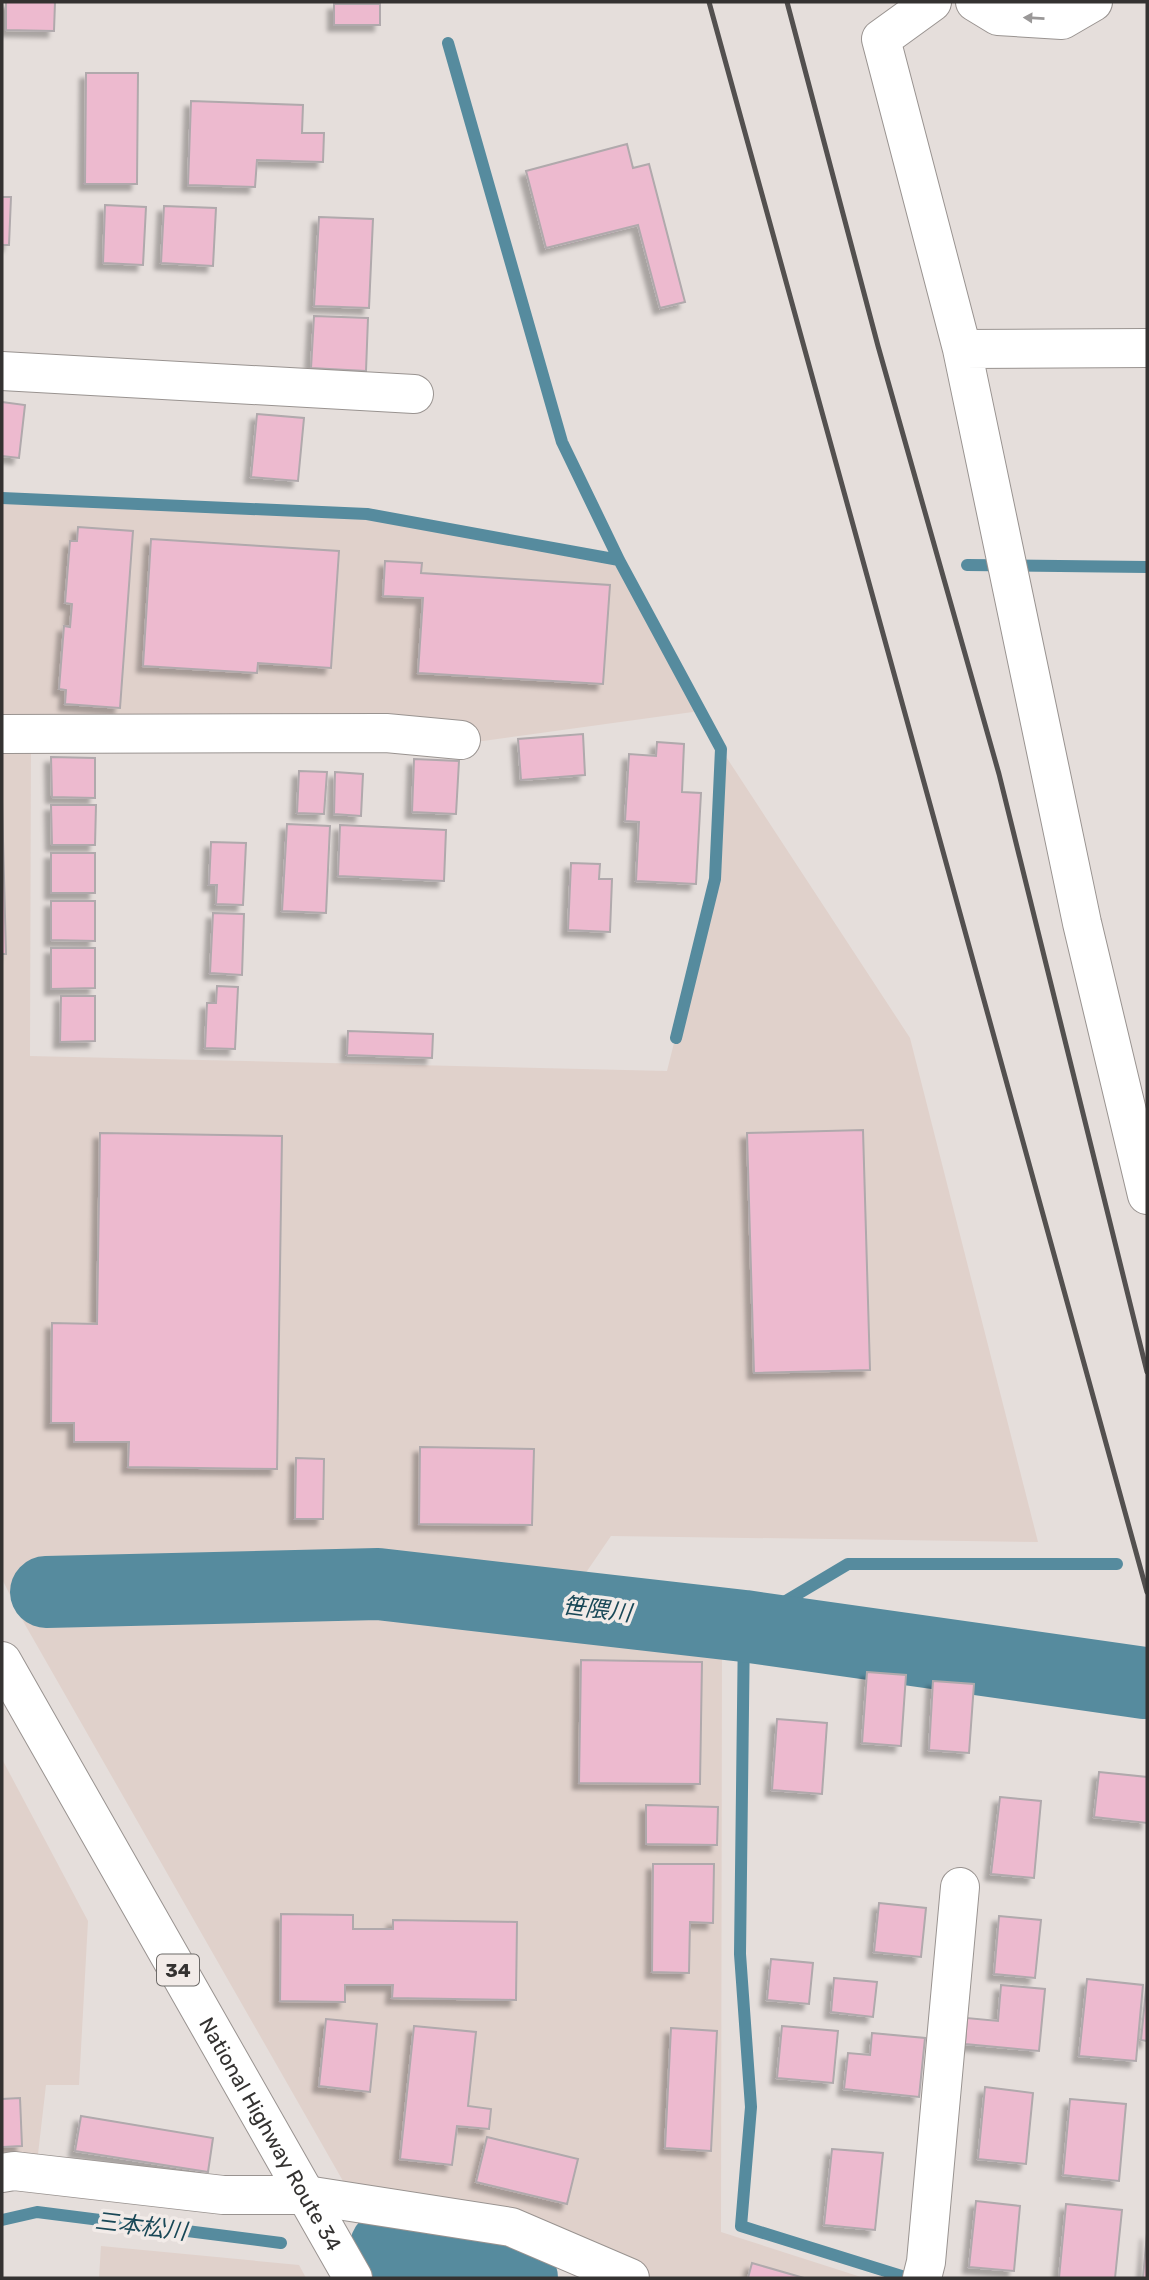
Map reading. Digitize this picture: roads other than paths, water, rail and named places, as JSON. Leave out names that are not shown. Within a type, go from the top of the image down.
[{"type":"main road","points":[[932,2],[881,38],[962,349],[1082,923],[1147,1195]]},
{"type":"main road","points":[[975,2],[998,16],[1062,20],[1093,2]]},
{"type":"main road","points":[[962,349],[1147,348]]},
{"type":"main road","points":[[2,371],[414,394]]},
{"type":"main road","points":[[2,734],[386,733],[461,740]]},
{"type":"main road","name":"National Highway Route 34","points":[[2,1661],[353,2278]]},
{"type":"main road","points":[[924,2270],[960,1887]]},
{"type":"main road","points":[[2,2173],[14,2171],[223,2195],[306,2195],[511,2227],[630,2278]]},
{"type":"waterway","points":[[448,43],[562,442],[619,560],[721,749],[715,879],[676,1038]]},
{"type":"waterway","points":[[2,498],[367,514],[619,560]]},
{"type":"waterway","points":[[967,565],[1147,567]]},
{"type":"waterway","points":[[908,2278],[741,2226],[751,2107],[740,1954],[744,1626],[848,1564],[1117,1564]]},
{"type":"waterway","name":"笹隈川","points":[[46,1592],[378,1584],[744,1626],[1145,1683]]},
{"type":"waterway","name":"三本松川","points":[[2,2220],[37,2212],[281,2243]]},
{"type":"waterway","name":"三本松川","points":[[386,2246],[502,2268],[522,2278]]},
{"type":"railway","points":[[709,2],[1147,1592]]},
{"type":"railway","points":[[787,2],[878,346],[999,774],[1147,1372]]}]
